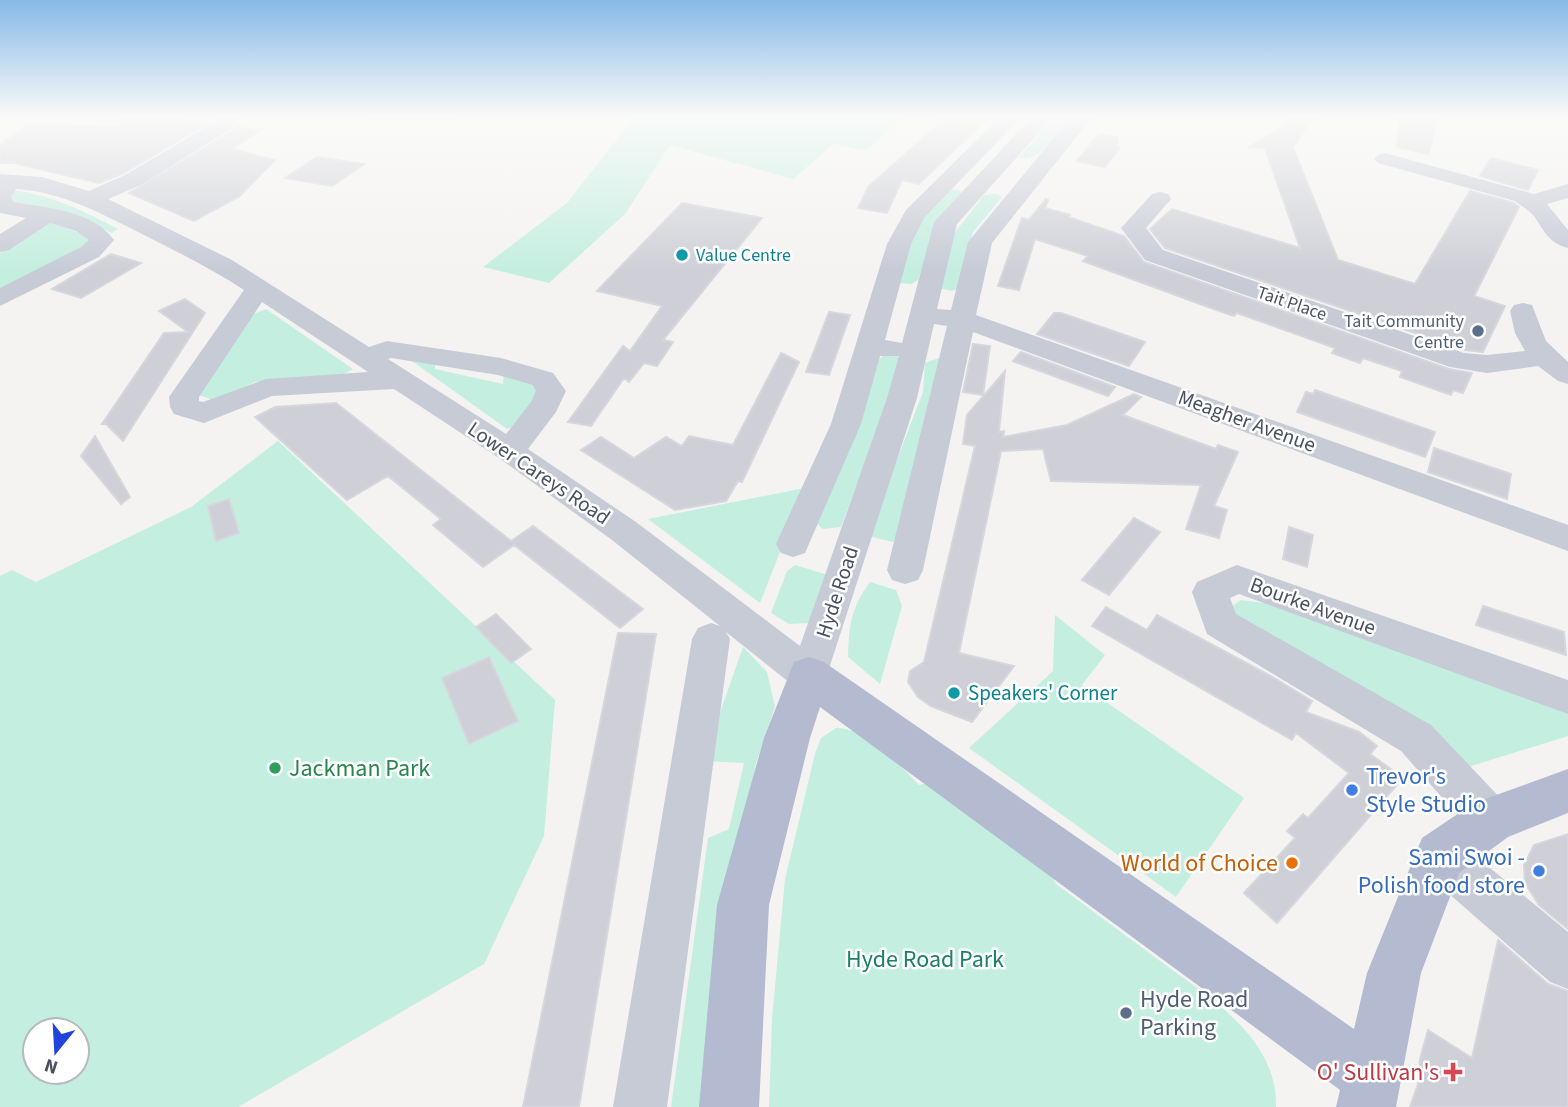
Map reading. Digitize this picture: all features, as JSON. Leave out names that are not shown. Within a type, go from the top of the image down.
[{"type":"main road","points":[[809,675],[1369,1092],[1394,972],[1440,856],[1491,820],[1568,791]]},
{"type":"main road","name":"Hyde Road","points":[[729,1107],[743,905],[787,738],[809,675]]},
{"type":"street","points":[[90,199],[155,168]]},
{"type":"street","name":"Hyde Road","points":[[809,675],[902,398],[946,222],[996,168]]},
{"type":"street","points":[[905,570],[980,242],[1041,168]]},
{"type":"street","points":[[1418,168],[1512,192],[1532,201],[1542,211],[1553,230],[1568,242]]},
{"type":"street","points":[[793,544],[846,424],[899,244],[914,215],[959,169],[1026,186]]},
{"type":"street","points":[[0,298],[90,252],[102,240],[97,232],[76,222],[5,207],[0,197],[6,181]]},
{"type":"street","name":"Lower Careys Road","points":[[6,181],[42,184],[90,199],[223,265],[259,287],[510,451],[624,531],[809,675]]},
{"type":"street","points":[[1532,201],[1568,191]]},
{"type":"street","name":"Tait Place","points":[[1160,199],[1133,228],[1154,255],[1460,361],[1487,364],[1544,358]]},
{"type":"street","points":[[0,245],[44,216]]},
{"type":"street","points":[[259,287],[184,397],[185,407],[204,413],[266,388],[296,383],[398,380]]},
{"type":"street","name":"Meagher Avenue","points":[[886,291],[1568,538]]},
{"type":"street","points":[[1523,311],[1531,343],[1544,358],[1568,374]]},
{"type":"street","points":[[869,346],[913,352]]},
{"type":"street","points":[[368,358],[387,349],[406,351],[501,366],[543,379],[551,391],[545,405],[510,451]]},
{"type":"street","name":"Bourke Avenue","points":[[1491,820],[1416,738],[1220,623],[1210,593],[1237,579],[1568,697]]},
{"type":"street","points":[[640,1107],[711,639]]},
{"type":"street","points":[[1440,856],[1568,964]]},
{"type":"green space","points":[[595,168],[655,168],[625,214],[549,283],[483,267],[567,203]]},
{"type":"green space","points":[[752,168],[806,168],[793,179]]},
{"type":"green space","points":[[948,189],[962,193],[936,225],[918,280],[912,284],[895,283],[914,223]]},
{"type":"green space","points":[[13,190],[67,205],[118,229],[112,233],[83,219],[23,206],[11,199]]},
{"type":"green space","points":[[997,194],[1002,197],[973,232],[957,289],[952,291],[939,288],[953,235],[984,195]]},
{"type":"green space","points":[[51,223],[94,238],[92,244],[0,291],[0,253],[42,224]]},
{"type":"green space","points":[[266,309],[353,369],[342,375],[255,382],[216,401],[199,395],[249,316]]},
{"type":"green space","points":[[886,353],[898,355],[902,363],[841,527],[823,529],[815,522],[878,360]]},
{"type":"green space","points":[[426,355],[435,357],[435,369],[503,384],[504,371],[544,389],[521,423],[507,429],[412,361]]},
{"type":"green space","points":[[939,358],[944,364],[900,530],[893,542],[872,537],[871,527],[923,392],[925,363]]},
{"type":"green space","name":"Jackman Park","points":[[278,441],[555,700],[544,836],[484,964],[238,1107],[0,1107],[0,576],[12,570],[36,582],[191,507]]},
{"type":"green space","points":[[805,488],[760,603],[648,519]]},
{"type":"green space","points":[[795,565],[828,575],[809,623],[789,624],[771,613],[787,571]]},
{"type":"green space","points":[[870,582],[896,590],[902,606],[880,684],[848,657],[852,617]]},
{"type":"green space","points":[[1241,600],[1288,606],[1568,714],[1568,736],[1468,767],[1227,610]]},
{"type":"green space","points":[[1055,615],[1105,655],[1082,685],[1244,798],[1176,897],[969,748],[1053,671]]},
{"type":"green space","points":[[743,647],[767,672],[775,707],[756,763],[727,905],[702,1107],[671,1107],[708,838],[729,829],[744,763],[703,761]]},
{"type":"green space","name":"Hyde Road Park","points":[[836,728],[860,734],[871,740],[919,785],[934,782],[1042,860],[1056,884],[1216,1003],[1252,1038],[1265,1059],[1273,1082],[1276,1107],[769,1107],[772,1019],[785,879],[815,754],[821,738]]},
{"type":"building","points":[[33,168],[133,168],[99,183]]},
{"type":"building","points":[[171,168],[268,168],[240,196],[194,221],[129,193]]},
{"type":"building","points":[[301,168],[359,168],[332,186],[285,178]]},
{"type":"building","points":[[890,168],[936,168],[919,184],[902,180],[887,213],[858,208],[869,186]]},
{"type":"building","points":[[1272,168],[1301,168],[1338,260],[1415,284],[1470,191],[1514,203],[1519,207],[1474,296],[1505,306],[1483,352],[1465,350],[1165,248],[1150,229],[1172,209],[1300,248]]},
{"type":"building","points":[[1485,168],[1538,170],[1528,190],[1480,176]]},
{"type":"building","points":[[1046,199],[1045,208],[1124,236],[1144,262],[1449,369],[1472,373],[1463,393],[1453,390],[1451,395],[1400,377],[1402,371],[1363,358],[1360,363],[1332,353],[1335,348],[1237,313],[1234,316],[1211,308],[1083,261],[1088,256],[1035,239],[1019,290],[998,286],[1022,218],[1029,220]]},
{"type":"building","name":"Value Centre","points":[[682,203],[762,218],[663,340],[673,342],[657,366],[644,363],[629,382],[624,378],[591,426],[568,422],[623,346],[630,351],[662,306],[597,291]]},
{"type":"building","points":[[111,254],[141,263],[81,298],[52,289]]},
{"type":"building","points":[[185,299],[205,313],[123,441],[106,424],[102,424],[164,333],[188,332],[159,311]]},
{"type":"building","points":[[829,312],[850,315],[829,375],[806,372]]},
{"type":"building","points":[[1054,313],[1061,313],[1145,342],[1129,366],[1037,334]]},
{"type":"building","points":[[973,344],[990,346],[983,395],[963,392]]},
{"type":"building","points":[[1021,352],[1115,387],[1108,396],[1013,361]]},
{"type":"building","points":[[781,353],[799,362],[742,482],[738,481],[726,501],[675,510],[581,450],[601,437],[634,458],[666,437],[682,446],[689,436],[733,445]]},
{"type":"building","points":[[1005,371],[999,432],[1004,431],[1003,437],[1067,425],[1134,394],[1141,397],[1123,415],[1216,449],[1218,445],[1238,452],[1214,506],[1227,510],[1219,538],[1186,529],[1201,485],[1051,481],[1043,449],[1001,451],[959,653],[1014,666],[972,722],[931,706],[918,697],[908,682],[910,671],[924,662],[975,446],[963,444],[967,415]]},
{"type":"building","points":[[1315,390],[1435,432],[1425,457],[1297,412],[1306,392],[1313,394]]},
{"type":"building","points":[[336,403],[511,541],[533,526],[643,609],[620,628],[514,545],[483,567],[433,525],[441,519],[388,476],[347,500],[255,417],[275,407]]},
{"type":"building","points":[[95,436],[130,497],[121,504],[81,456]]},
{"type":"building","points":[[1434,448],[1511,474],[1507,499],[1428,472]]},
{"type":"building","points":[[229,499],[239,533],[216,541],[208,506]]},
{"type":"building","points":[[1134,518],[1160,532],[1109,595],[1082,580]]},
{"type":"building","points":[[1289,527],[1313,535],[1307,567],[1283,559]]},
{"type":"building","points":[[1483,606],[1564,632],[1566,655],[1476,625]]},
{"type":"building","points":[[1106,607],[1147,630],[1157,615],[1271,676],[1312,701],[1306,712],[1359,732],[1377,746],[1370,754],[1403,778],[1277,923],[1244,893],[1295,838],[1287,831],[1303,814],[1308,818],[1349,773],[1296,733],[1292,740],[1092,626]]},
{"type":"building","points":[[496,614],[531,649],[511,663],[476,627]]},
{"type":"building","points":[[618,633],[656,634],[579,1107],[523,1107]]},
{"type":"building","points":[[489,657],[518,721],[469,744],[442,678]]},
{"type":"building","points":[[1568,834],[1568,929],[1539,905],[1525,883],[1524,865],[1534,845]]},
{"type":"building","points":[[1498,940],[1548,984],[1568,991],[1568,1107],[1410,1107],[1418,1084],[1420,1059],[1428,1030],[1472,1058]]},
{"type":"place","name":"Value Centre","points":[[682,255]]},
{"type":"place","name":"Tait Community Centre","points":[[1478,331]]},
{"type":"place","name":"Speakers' Corner","points":[[954,693]]},
{"type":"place","name":"Jackman Park","points":[[275,768]]},
{"type":"place","name":"Trevor's Style Studio","points":[[1352,790]]},
{"type":"place","name":"World of Choice","points":[[1292,863]]},
{"type":"place","name":"Sami Swoi - Polish food store","points":[[1539,871]]},
{"type":"place","name":"Hyde Road Parking","points":[[1126,1013]]},
{"type":"place","name":"O' Sullivan's","points":[[1453,1072]]}]
